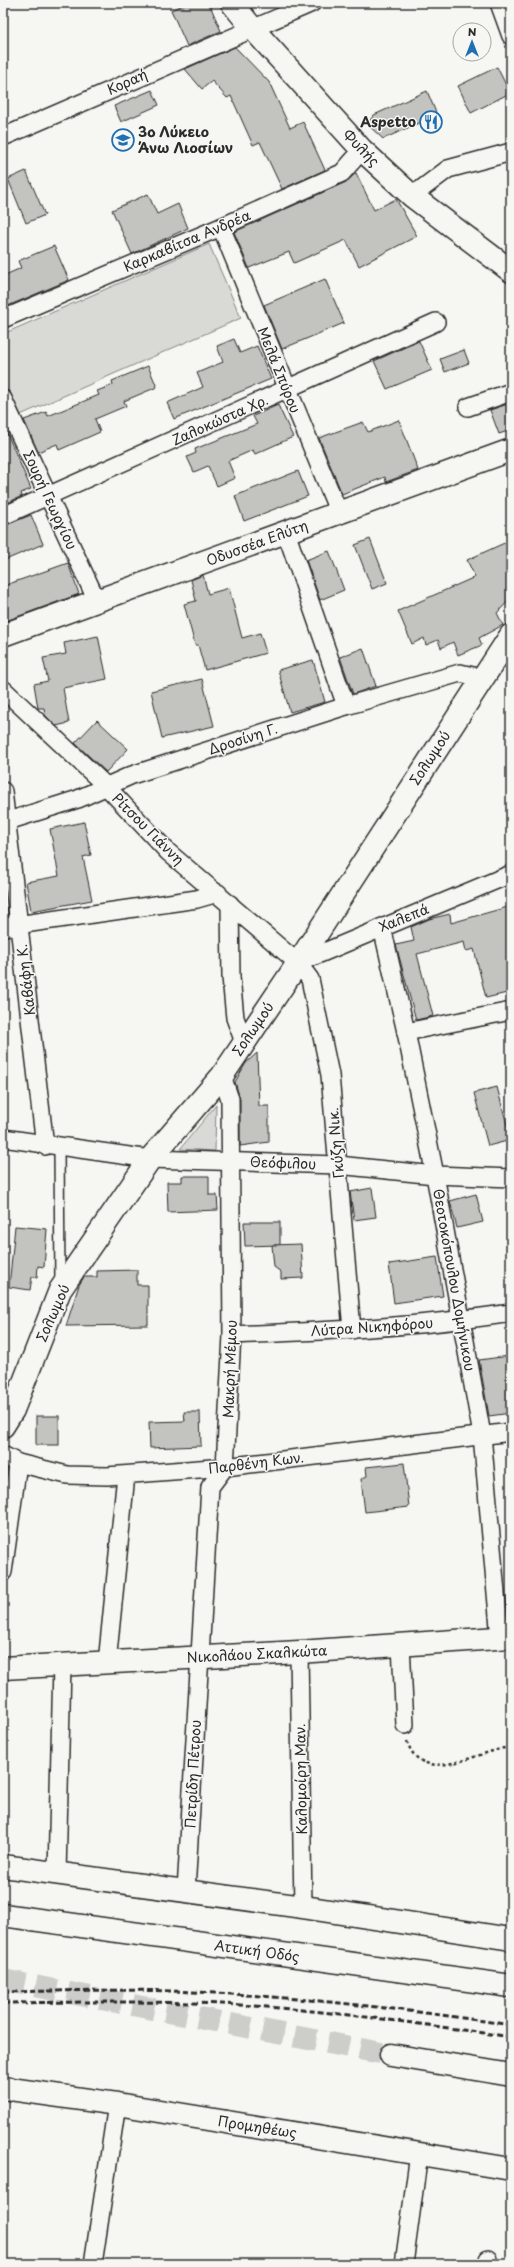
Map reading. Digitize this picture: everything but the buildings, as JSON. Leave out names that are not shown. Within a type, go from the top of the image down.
[{"type":"main road","name":"Φυλής","points":[[232,3],[253,29],[362,150],[412,196],[511,271]]},
{"type":"main road","name":"Οδυσσέα Ελύτη","points":[[3,635],[511,450]]},
{"type":"main road","name":"Σολωμού","points":[[3,1426],[13,1410],[60,1290],[150,1159],[222,1076],[298,963],[511,635]]},
{"type":"main road","name":"Νικολάου Σκαλκώτα","points":[[3,1668],[299,1652],[505,1637]]},
{"type":"main road","points":[[3,1866],[303,1907],[511,1939]]},
{"type":"main road","name":"Αττική Οδός","points":[[3,1916],[511,1986]]},
{"type":"main road","points":[[391,2055],[511,2075]]},
{"type":"main road","name":"Προμηθέως","points":[[3,2088],[117,2104],[511,2170]]},
{"type":"street","name":"Κοραή","points":[[3,137],[312,3]]},
{"type":"street","points":[[499,3],[511,36]]},
{"type":"street","name":"Καρκαβίτσα Ανδρέα","points":[[3,319],[221,227],[342,173],[362,150]]},
{"type":"street","points":[[412,196],[448,169],[511,152]]},
{"type":"street","name":"Μελά Σπύρου","points":[[221,227],[339,513]]},
{"type":"street","name":"Ζαλοκώστα Χρ.","points":[[3,516],[436,322]]},
{"type":"street","points":[[468,407],[511,392]]},
{"type":"street","name":"Σουρή Γεωργίου","points":[[3,399],[97,601]]},
{"type":"street","points":[[286,532],[346,706]]},
{"type":"street","name":"Δροσίνη Γ.","points":[[8,821],[78,798],[132,775],[346,706],[460,673],[482,678]]},
{"type":"street","name":"Ρίτσου Γιάννη","points":[[3,689],[106,786],[168,852],[298,963]]},
{"type":"street","name":"Καβάφη Κ.","points":[[3,791],[8,821],[11,926],[52,1147]]},
{"type":"street","name":"Χαλεπά","points":[[298,963],[511,874]]},
{"type":"street","points":[[11,926],[197,899],[224,899],[234,1018],[244,1042]]},
{"type":"street","name":"Θεοτοκόπουλου Δομήνικου","points":[[382,927],[406,1032],[435,1175],[482,1435],[505,1637]]},
{"type":"street","name":"Γκύζη Νικ.","points":[[298,963],[310,979],[330,1075],[352,1330]]},
{"type":"street","points":[[406,1032],[511,1011]]},
{"type":"street","name":"Μακρή Μέμου","points":[[222,1076],[230,1099],[232,1335],[225,1467]]},
{"type":"street","name":"Θεόφιλου","points":[[3,1138],[52,1147],[150,1159],[338,1165],[435,1175],[511,1178]]},
{"type":"street","name":"Λύτρα Νικηφόρου","points":[[232,1335],[352,1330],[461,1321],[511,1313]]},
{"type":"street","name":"Παρθένη Κων.","points":[[3,1455],[18,1463],[67,1475],[107,1476],[225,1467],[511,1432]]},
{"type":"street","points":[[3,1572],[18,1463]]},
{"type":"street","points":[[200,1657],[210,1487],[225,1467]]},
{"type":"street","points":[[107,1663],[126,1475]]},
{"type":"street","points":[[401,1645],[405,1725]]},
{"type":"street","name":"Καλομοίρη Μαν.","points":[[299,1652],[303,1907]]},
{"type":"street","name":"Πετρίδη Πέτρου","points":[[186,1891],[200,1657]]},
{"type":"street","points":[[57,1874],[62,1665]]},
{"type":"street","points":[[93,2264],[117,2104]]},
{"type":"street","points":[[404,2264],[419,2154]]},
{"type":"lane","points":[[52,1147],[60,1290]]},
{"type":"path","points":[[405,1725],[406,1739],[410,1751],[418,1760],[429,1765],[456,1763],[494,1749],[511,1747]]},
{"type":"shaded area","points":[[209,244],[241,318],[18,416],[3,381],[3,334]]},
{"type":"shaded area","points":[[216,1105],[215,1151],[180,1149]]},
{"type":"tunnel","points":[[3,1980],[391,2055]]},
{"type":"railway","points":[[3,1992],[149,1990],[213,1993],[341,2003],[511,2025]]},
{"type":"railway","points":[[3,2003],[167,2002],[258,2006],[366,2017],[511,2037]]},
{"type":"place","name":"Aspetto","points":[[431,122]]},
{"type":"place","name":"3ο Λύκειο Άνω Λιοσίων","points":[[123,140]]}]
